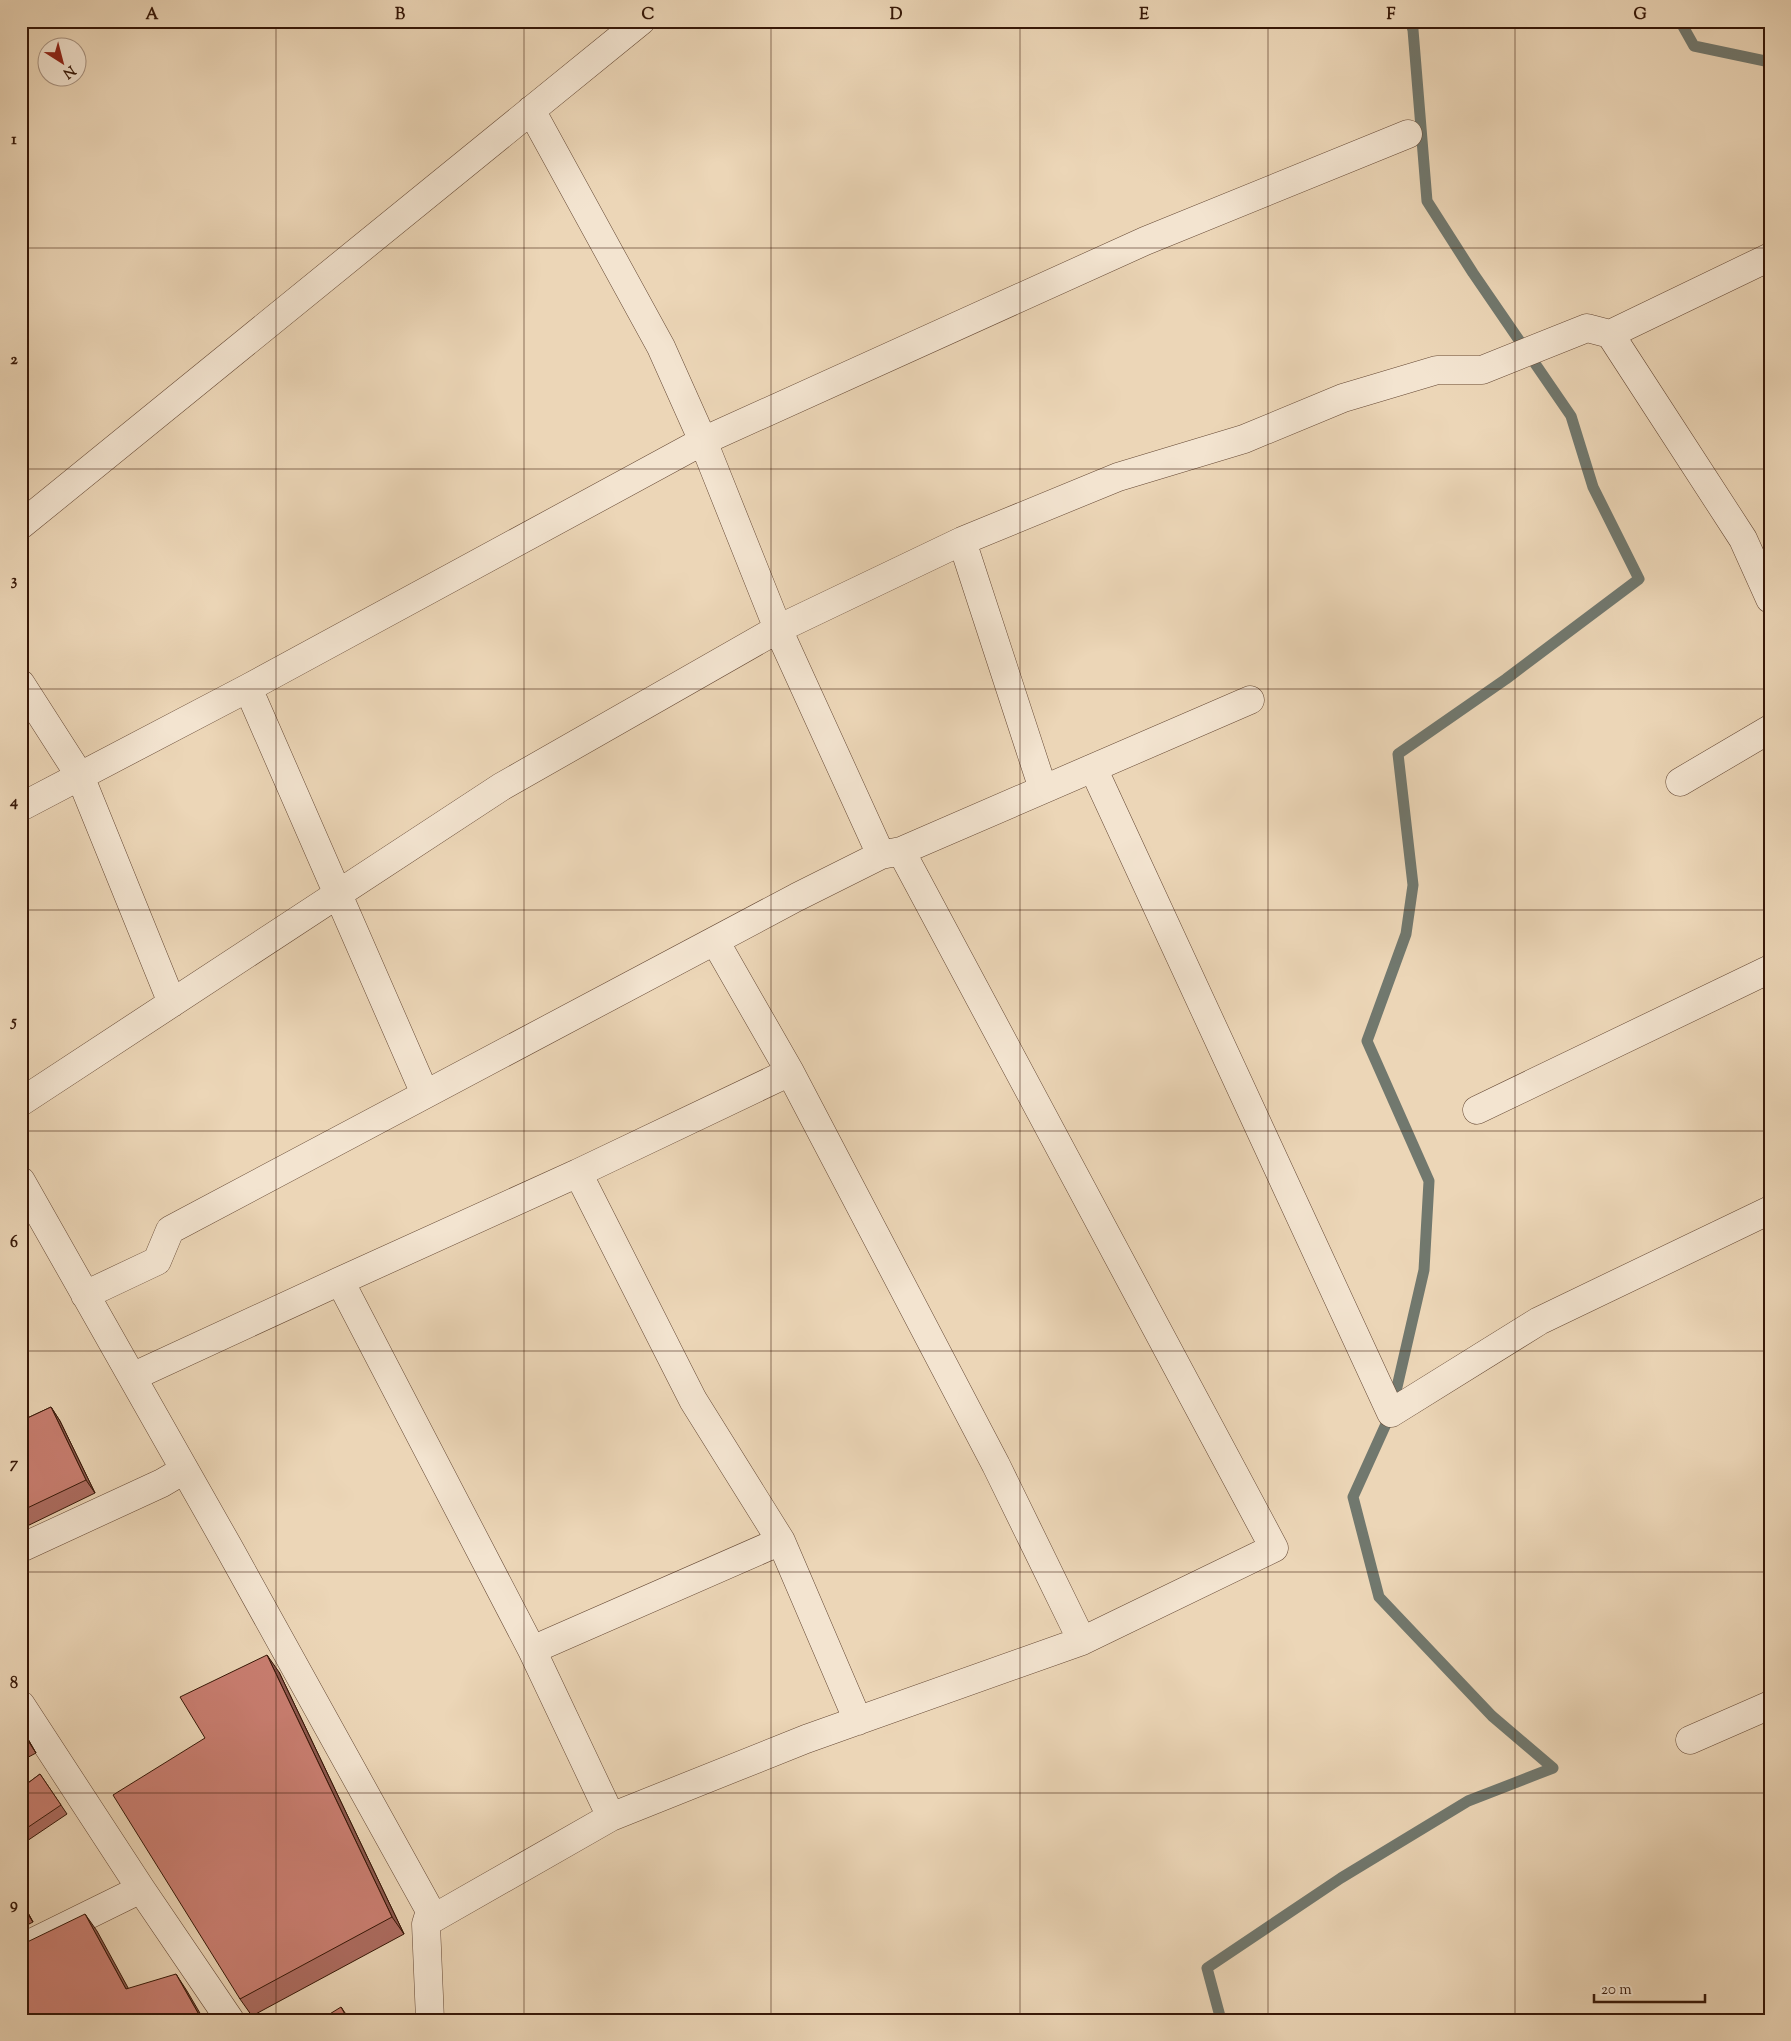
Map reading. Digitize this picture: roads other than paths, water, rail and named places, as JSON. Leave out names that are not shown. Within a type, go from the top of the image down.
[{"type":"street","points":[[21,525],[641,21]]},
{"type":"street","points":[[21,1182],[434,1918],[611,1816],[806,1739],[1082,1641],[1274,1548],[891,853],[778,629],[703,441],[661,347],[531,110]]},
{"type":"street","points":[[21,807],[248,688],[703,441],[1145,241],[1408,134]]},
{"type":"street","points":[[21,1102],[501,787],[778,629],[962,541],[1118,477],[1244,439],[1343,398],[1438,370],[1482,370],[1598,331],[1770,257]]},
{"type":"street","points":[[1598,331],[1743,539],[1770,599]]},
{"type":"street","points":[[962,541],[1043,789]]},
{"type":"street","points":[[21,684],[80,776],[172,1002]]},
{"type":"street","points":[[248,688],[425,1094]]},
{"type":"street","points":[[85,1294],[156,1261],[170,1230],[797,896],[891,853],[1250,700]]},
{"type":"street","points":[[1680,782],[1770,729]]},
{"type":"street","points":[[1093,768],[1391,1413],[1539,1321],[1770,1210]]},
{"type":"street","points":[[715,941],[790,1072],[996,1465],[1082,1641]]},
{"type":"street","points":[[1477,1110],[1770,969]]},
{"type":"street","points":[[132,1377],[578,1173],[790,1072]]},
{"type":"street","points":[[578,1173],[693,1400],[781,1540],[858,1721]]},
{"type":"street","points":[[340,1281],[532,1650],[611,1816]]},
{"type":"street","points":[[21,1548],[162,1483],[184,1470]]},
{"type":"street","points":[[532,1650],[781,1540]]},
{"type":"street","points":[[21,1705],[141,1889],[230,2020]]},
{"type":"street","points":[[1690,1740],[1770,1705]]},
{"type":"street","points":[[21,1948],[141,1889]]},
{"type":"street","points":[[430,1911],[426,1924],[430,2020]]},
{"type":"waterway","points":[[1221,2020],[1207,1968],[1341,1878],[1468,1801],[1553,1768],[1492,1716],[1379,1597],[1353,1497],[1391,1413],[1424,1270],[1429,1181],[1367,1041],[1406,934],[1413,885],[1398,754],[1506,679],[1639,579],[1593,487],[1571,416],[1473,273],[1427,201],[1413,30],[1410,21]]},
{"type":"waterway","points":[[1680,21],[1694,46],[1770,62]]}]
